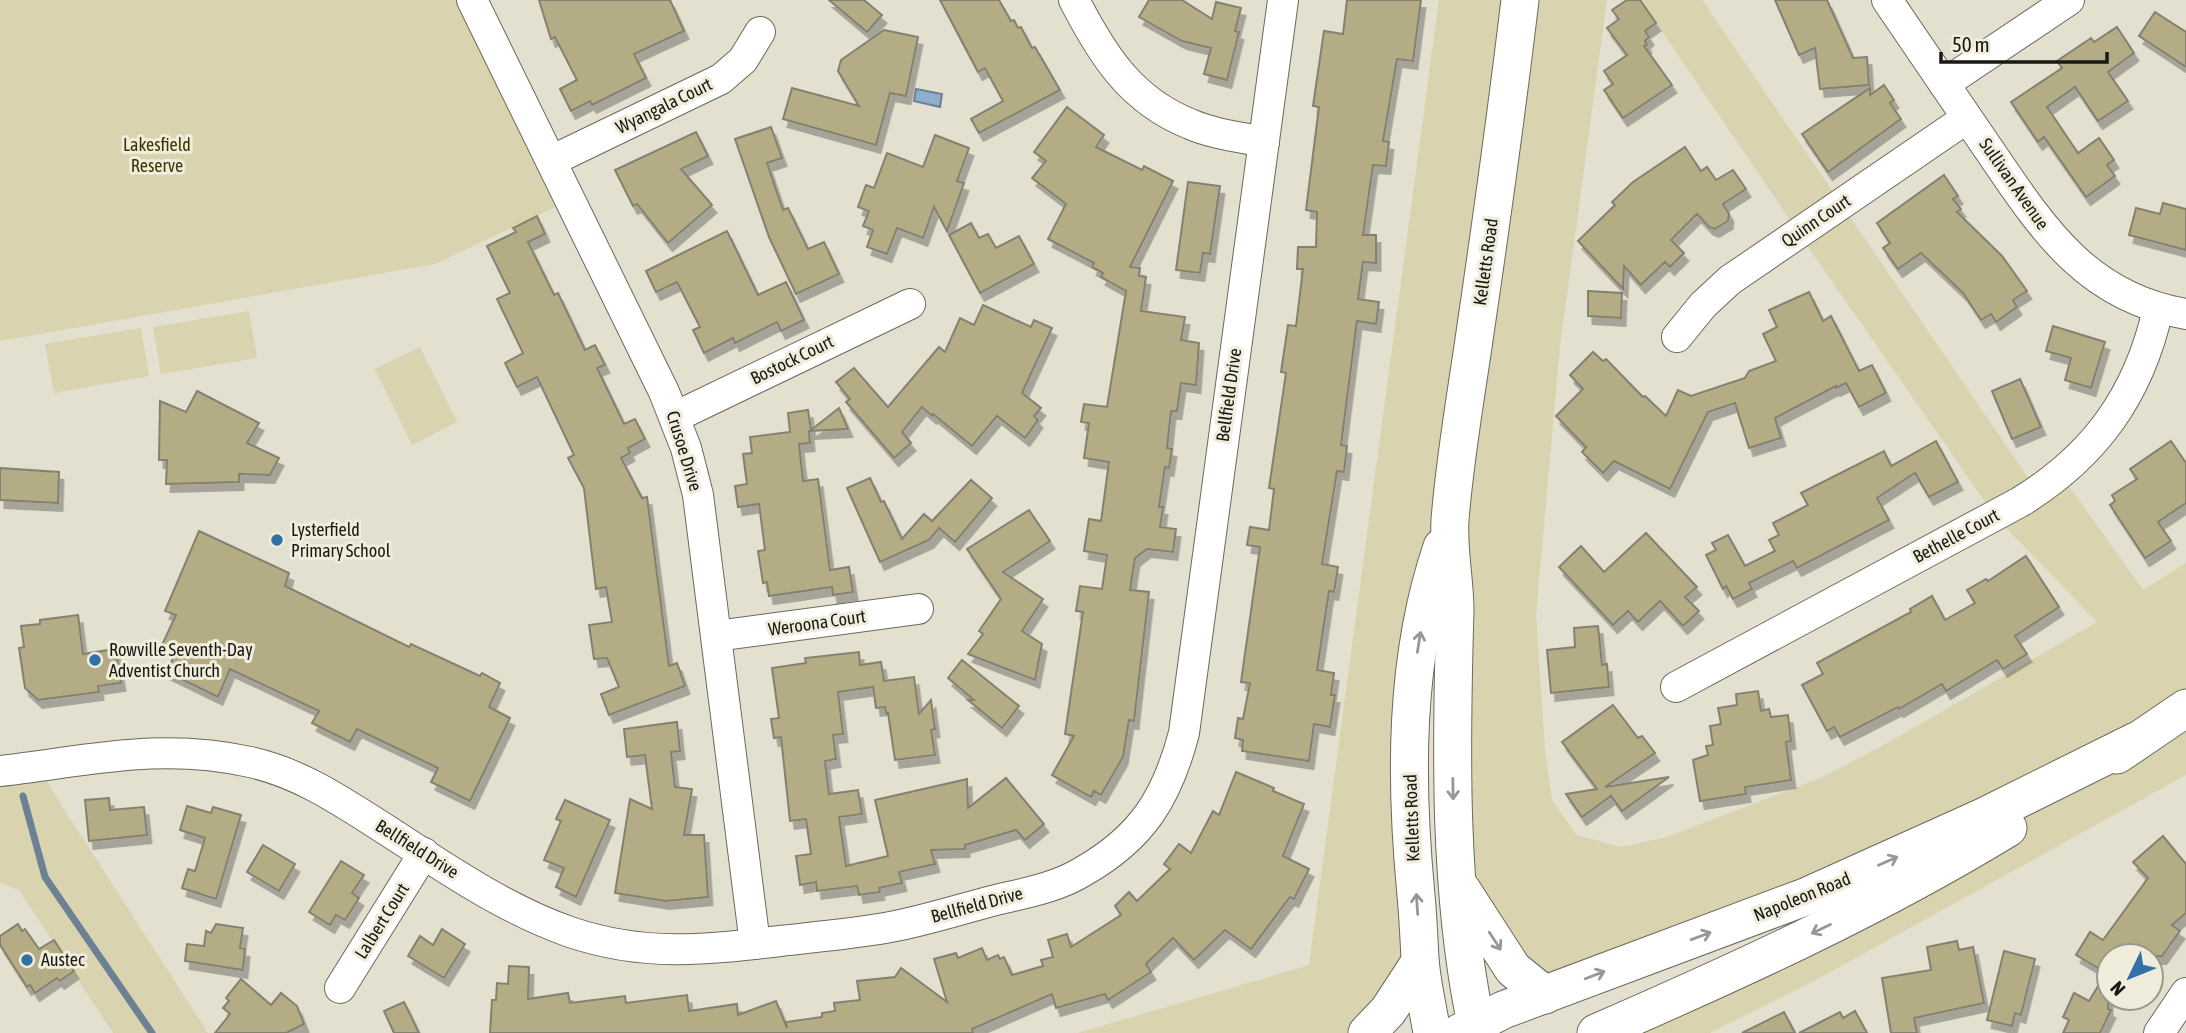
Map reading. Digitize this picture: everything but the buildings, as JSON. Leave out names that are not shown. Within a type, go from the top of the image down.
[{"type":"main road","name":"Kelletts Road","points":[[1432,1033],[1420,962],[1411,845],[1412,710],[1424,615],[1432,576],[1450,523],[1520,0]]},
{"type":"main road","name":"Kelletts Road","points":[[1450,523],[1455,603],[1452,721],[1458,883],[1471,998],[1471,1030]]},
{"type":"main road","name":"Napoleon Road","points":[[1596,1033],[1635,1022],[1967,853],[2058,797],[2186,708]]},
{"type":"main road","name":"Napoleon Road","points":[[1471,1030],[1503,1010],[1805,897],[1985,816],[2136,741]]},
{"type":"main road","points":[[1458,883],[1513,969],[1545,995]]},
{"type":"main road","points":[[1367,1033],[1388,1012],[1420,962]]},
{"type":"street","name":"Crusoe Drive","points":[[472,0],[675,417],[692,468],[698,495],[755,944]]},
{"type":"street","points":[[1074,0],[1117,73],[1153,104],[1190,125],[1264,142]]},
{"type":"street","name":"Bellfield Drive","points":[[0,771],[142,752],[188,752],[251,762],[272,768],[329,793],[518,910],[554,926],[628,947],[694,951],[887,928],[1060,882],[1080,874],[1133,834],[1159,801],[1175,767],[1184,733],[1283,0]]},
{"type":"street","name":"Sullivan Avenue","points":[[1887,0],[2032,213],[2066,253],[2100,282],[2137,302],[2172,311]]},
{"type":"street","points":[[1944,84],[2069,0]]},
{"type":"street","name":"Wyangala Court","points":[[551,161],[720,79],[743,60],[760,32]]},
{"type":"street","name":"Quinn Court","points":[[1678,337],[1703,305],[1730,280],[1967,118]]},
{"type":"street","name":"Bostock Court","points":[[675,417],[910,304]]},
{"type":"street","name":"Bethelle Court","points":[[1676,687],[2020,502],[2064,472],[2099,437],[2123,402],[2147,351],[2172,311]]},
{"type":"street","name":"Weroona Court","points":[[716,636],[918,609]]},
{"type":"street","name":"Lalbert Court","points":[[340,988],[424,853]]},
{"type":"street","points":[[2159,1033],[2186,993]]},
{"type":"green space","name":"Lakesfield Reserve","points":[[0,0],[472,0],[570,200],[435,264],[0,341]]},
{"type":"green space","points":[[1439,0],[1607,0],[1560,346],[1536,615],[1545,750],[1552,800],[1576,835],[1621,847],[1667,837],[1823,777],[1891,741],[2097,622],[1995,516],[1641,0],[1702,0],[2037,491],[2061,475],[2143,590],[2186,563],[2186,775],[1823,976],[1710,1033],[1622,1033],[1967,853],[2058,797],[1545,995],[1458,883],[1432,576],[1420,962],[1367,1033],[1078,1033],[1309,965]]},
{"type":"green space","points":[[249,311],[257,358],[161,374],[153,327]]},
{"type":"green space","points":[[141,328],[149,376],[54,393],[45,344]]},
{"type":"green space","points":[[420,347],[457,422],[412,445],[375,369]]},
{"type":"green space","points":[[38,766],[208,1033],[113,1033],[19,890],[0,883],[0,771]]},
{"type":"water","points":[[916,89],[942,94],[940,107],[914,101]]},
{"type":"waterway","points":[[23,796],[45,877],[152,1033]]},
{"type":"place","name":"Lysterfield Primary School","points":[[277,540]]},
{"type":"place","name":"Rowville Seventh-Day Adventist Church","points":[[95,660]]},
{"type":"place","name":"Austec","points":[[27,960]]}]
